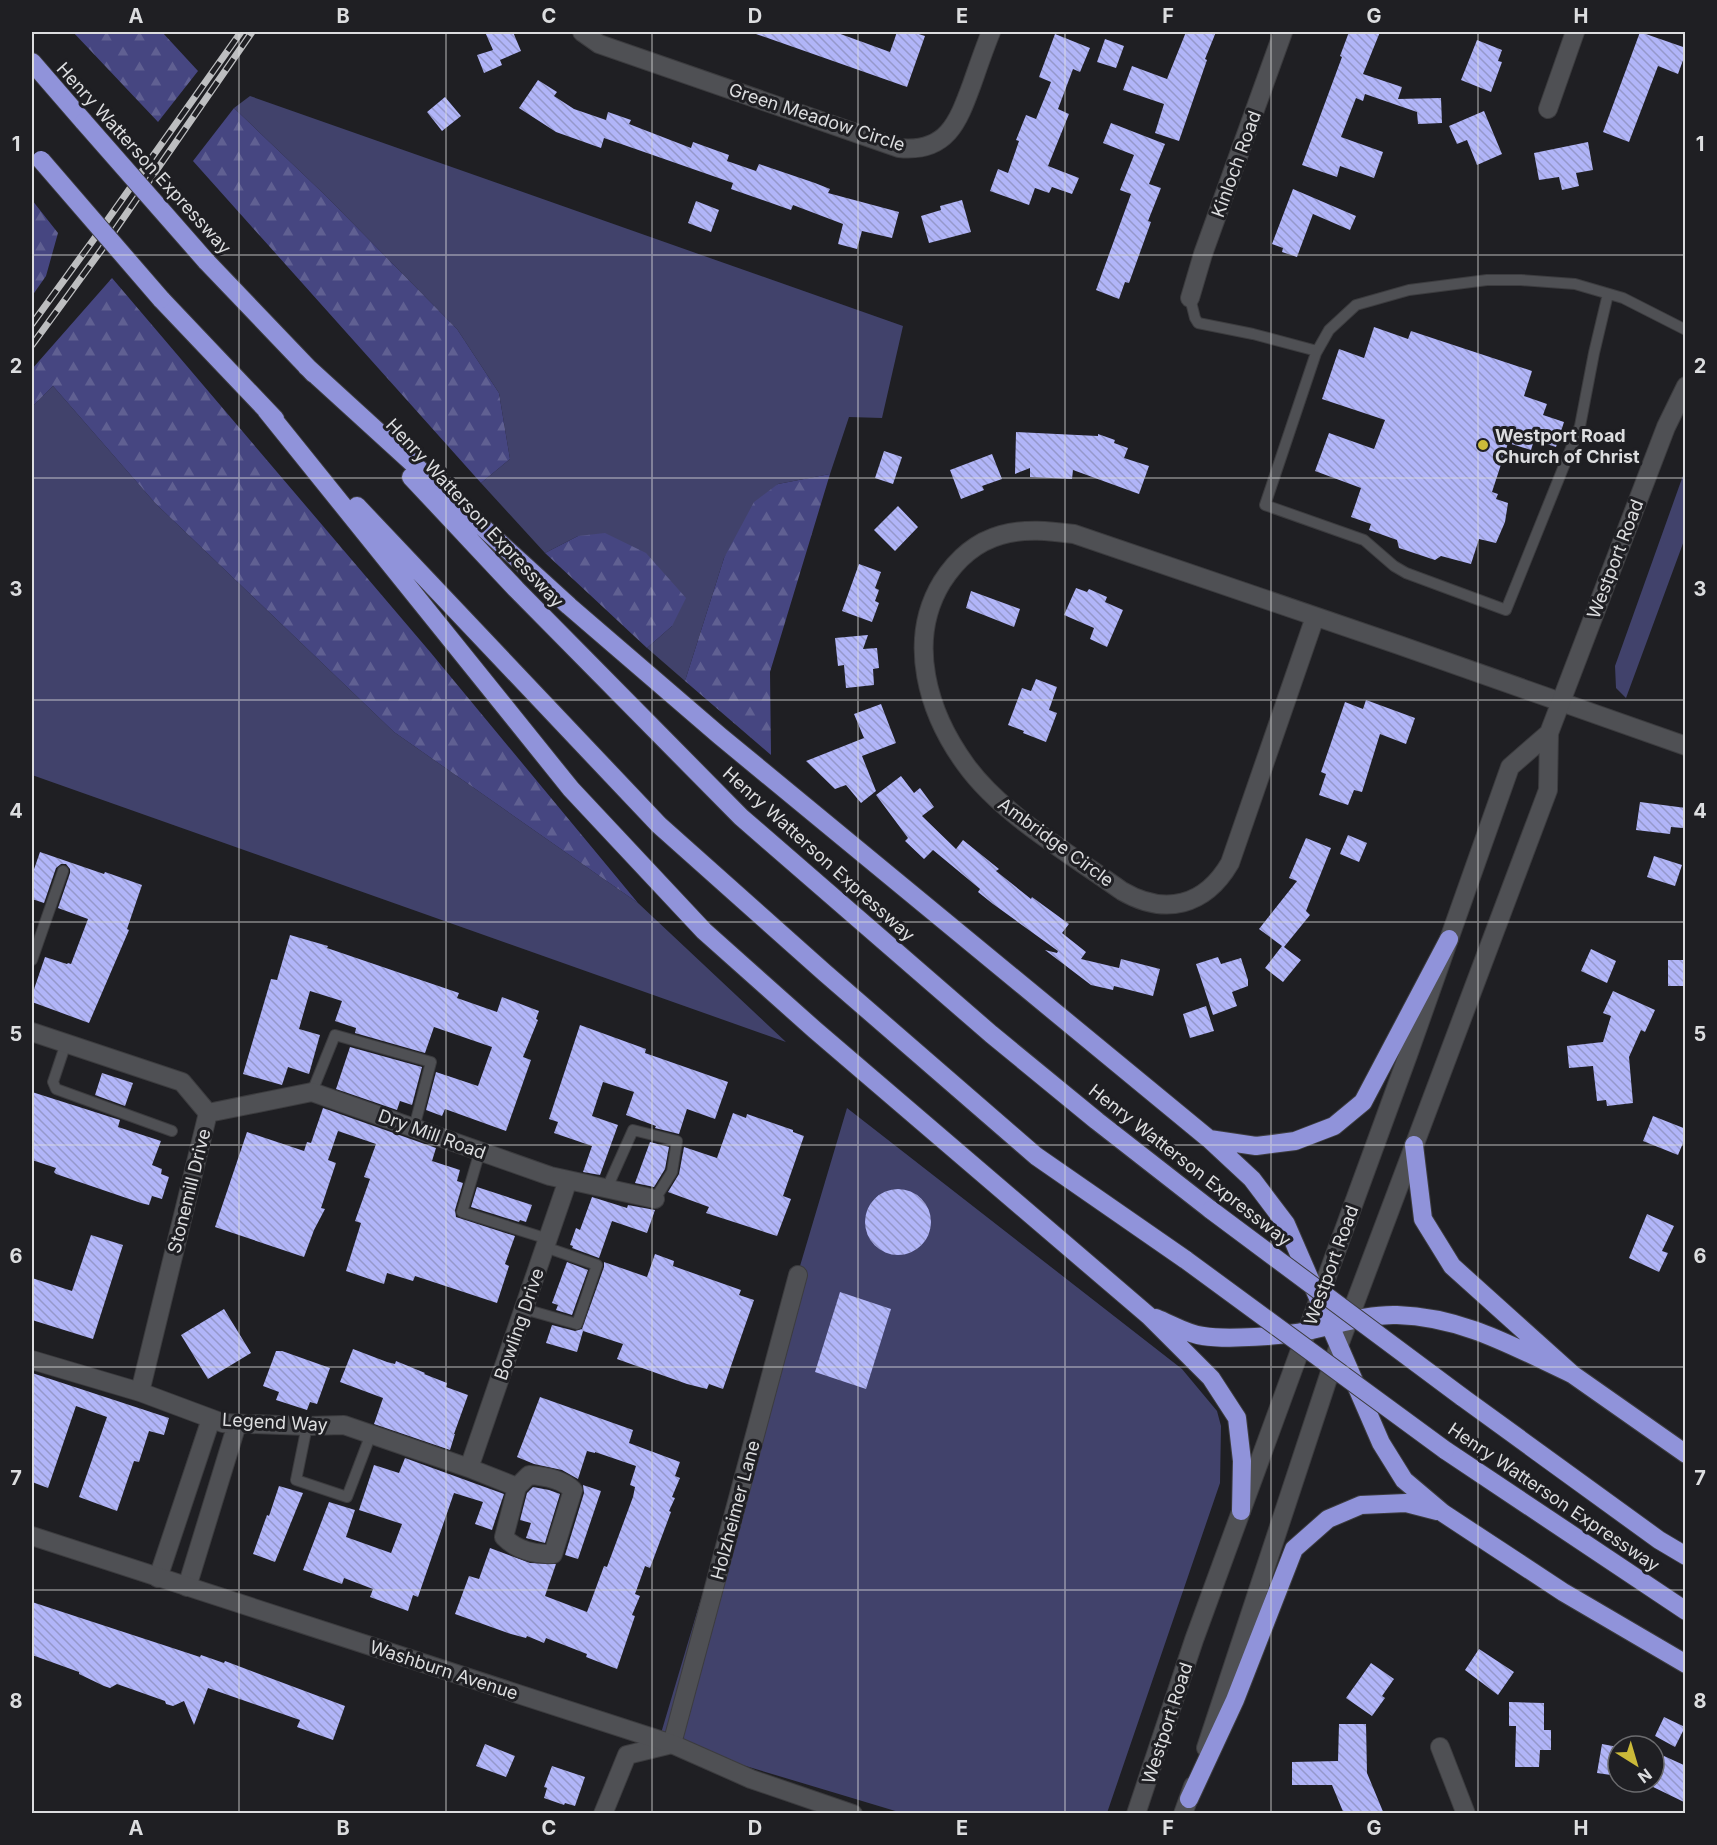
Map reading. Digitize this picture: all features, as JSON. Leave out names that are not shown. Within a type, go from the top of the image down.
[{"type":"highway","name":"Henry Watterson Expressway","points":[[32,62],[206,261],[516,589],[741,817],[991,1034],[1097,1121],[1211,1210],[1462,1396],[1659,1540],[1686,1556]]},
{"type":"highway","name":"Henry Watterson Expressway","points":[[36,154],[161,299],[659,825],[825,973],[1036,1156],[1186,1260],[1445,1450],[1686,1611]]},
{"type":"highway","points":[[306,366],[569,606],[720,736],[1209,1139],[1252,1179],[1286,1224],[1381,1443],[1404,1480],[1443,1513],[1563,1592],[1686,1664]]},
{"type":"highway","points":[[266,410],[571,789],[704,931],[833,1046],[1149,1316],[1211,1378],[1237,1418],[1242,1461],[1241,1511]]},
{"type":"highway","points":[[1209,1139],[1256,1146],[1295,1141],[1334,1126],[1363,1101],[1449,939]]},
{"type":"highway","points":[[1414,1145],[1423,1219],[1452,1266],[1572,1374],[1686,1454]]},
{"type":"highway","points":[[1149,1316],[1202,1336],[1247,1337],[1306,1331],[1349,1320],[1395,1315],[1441,1319],[1480,1330],[1572,1374]]},
{"type":"highway","points":[[1186,1806],[1235,1700],[1294,1549],[1328,1519],[1361,1505],[1406,1503],[1443,1513]]},
{"type":"street","name":"Green Meadow Circle","points":[[582,32],[599,44],[908,149],[936,142],[956,125],[991,32]]},
{"type":"street","name":"Kinloch Road","points":[[1190,298],[1203,254],[1282,32]]},
{"type":"street","points":[[1548,109],[1575,32]]},
{"type":"street","name":"Westport Road","points":[[1186,1806],[1338,1347],[1548,790],[1549,733],[1666,427],[1686,386]]},
{"type":"street","name":"Ambridge Circle","points":[[1315,617],[1230,863],[1215,884],[1205,893],[1193,900],[1174,904],[1154,904],[1129,895],[991,795],[967,767],[951,743],[934,706],[925,672],[923,642],[927,616],[935,593],[961,557],[981,543],[1000,535],[1021,531],[1074,534],[1561,701],[1686,746]]},
{"type":"street","name":"Westport Road","points":[[1136,1814],[1194,1640],[1510,767],[1549,733]]},
{"type":"street","name":"Stonemill Drive","points":[[32,1032],[182,1082],[208,1113],[140,1392]]},
{"type":"street","points":[[208,1113],[312,1092]]},
{"type":"street","name":"Dry Mill Road","points":[[312,1092],[550,1176],[655,1199]]},
{"type":"street","name":"Bowling Drive","points":[[469,1468],[568,1180]]},
{"type":"street","name":"Holzheimer Lane","points":[[672,1744],[798,1275]]},
{"type":"street","name":"Legend Way","points":[[32,1360],[140,1392],[223,1423],[344,1425],[517,1487]]},
{"type":"street","points":[[158,1578],[211,1419]]},
{"type":"street","points":[[187,1587],[237,1424]]},
{"type":"street","points":[[529,1475],[547,1476],[573,1490],[553,1554],[540,1555],[511,1544],[504,1537],[517,1487],[529,1475]]},
{"type":"street","name":"Washburn Avenue","points":[[32,1536],[672,1744],[751,1779],[853,1814]]},
{"type":"street","points":[[603,1814],[627,1755],[672,1744]]},
{"type":"street","points":[[1440,1747],[1466,1814]]},
{"type":"lane","points":[[1608,294],[1593,353],[1580,426],[1506,610],[1406,573],[1394,566],[1364,540],[1265,505],[1317,351],[1329,330],[1356,305],[1409,290],[1486,280],[1575,284],[1623,298],[1686,330]]},
{"type":"lane","points":[[1190,298],[1198,323],[1317,351]]},
{"type":"lane","points":[[32,960],[63,871]]},
{"type":"lane","points":[[312,1092],[335,1035],[431,1062],[414,1128]]},
{"type":"lane","points":[[66,1043],[52,1082],[56,1089],[172,1131]]},
{"type":"lane","points":[[607,1188],[633,1130],[677,1141],[672,1172],[655,1199]]},
{"type":"lane","points":[[480,1152],[462,1212],[547,1243],[597,1265],[578,1324],[524,1309]]},
{"type":"lane","points":[[307,1426],[296,1480],[348,1497],[371,1434]]},
{"type":"shaded area","points":[[250,96],[903,326],[882,418],[849,417],[830,474],[778,484],[724,558],[685,681],[647,648],[672,626],[578,536],[545,553],[481,483],[510,459],[499,393],[457,329],[326,196],[234,108]]},
{"type":"shaded area","points":[[53,386],[155,503],[394,732],[638,903],[786,1042],[32,775],[32,407]]},
{"type":"shaded area","points":[[1685,470],[1685,538],[1626,698],[1616,688],[1615,666]]},
{"type":"shaded area","points":[[847,1108],[1182,1369],[1217,1411],[1221,1426],[1220,1483],[1107,1813],[902,1813],[659,1740]]},
{"type":"green space","points":[[73,32],[162,32],[198,71],[158,122]]},
{"type":"green space","points":[[234,108],[326,196],[457,329],[499,393],[510,459],[481,483],[193,161]]},
{"type":"green space","points":[[32,200],[58,233],[46,276],[32,296]]},
{"type":"green space","points":[[112,278],[431,653],[638,903],[394,732],[155,503],[53,386],[32,407],[32,369]]},
{"type":"green space","points":[[830,474],[770,672],[771,755],[685,681],[724,558],[754,502],[778,484]]},
{"type":"green space","points":[[605,533],[646,553],[686,598],[672,626],[647,648],[545,553],[578,536]]},
{"type":"building","points":[[485,32],[513,32],[521,51],[500,60],[502,65],[484,73],[477,55],[493,50]]},
{"type":"building","points":[[757,32],[835,32],[890,52],[897,32],[912,32],[925,36],[907,87],[756,34]]},
{"type":"building","points":[[1186,32],[1216,32],[1179,141],[1155,133],[1164,104],[1123,90],[1132,66],[1167,79]]},
{"type":"building","points":[[1349,32],[1380,32],[1363,74],[1402,87],[1398,99],[1441,98],[1442,123],[1418,124],[1417,112],[1365,94],[1363,101],[1356,98],[1341,137],[1383,152],[1374,178],[1340,166],[1337,177],[1302,165]]},
{"type":"building","points":[[1640,32],[1686,48],[1686,52],[1678,74],[1658,66],[1629,142],[1603,132]]},
{"type":"building","points":[[1055,34],[1090,48],[1080,72],[1073,69],[1058,109],[1069,114],[1048,166],[1079,178],[1072,194],[1052,187],[1049,193],[1035,188],[1029,205],[990,191],[998,169],[1008,173],[1019,141],[1016,140],[1026,115],[1036,119],[1051,82],[1039,77]]},
{"type":"building","points":[[1105,39],[1124,46],[1116,68],[1097,62]]},
{"type":"building","points":[[1477,40],[1502,50],[1498,61],[1502,62],[1491,92],[1461,80]]},
{"type":"building","points":[[538,80],[557,92],[554,96],[574,109],[606,120],[608,112],[631,120],[629,124],[691,148],[693,142],[729,155],[727,161],[756,171],[759,164],[830,189],[828,193],[899,212],[892,238],[862,231],[857,249],[838,244],[843,224],[793,205],[791,210],[731,189],[733,183],[604,138],[601,148],[556,132],[519,108]]},
{"type":"building","points":[[445,97],[461,116],[442,131],[427,112]]},
{"type":"building","points":[[1484,111],[1502,154],[1477,165],[1467,140],[1457,144],[1449,126]]},
{"type":"building","points":[[1111,123],[1165,144],[1149,184],[1161,188],[1148,221],[1151,222],[1129,283],[1125,282],[1119,299],[1096,290],[1131,194],[1120,190],[1134,155],[1103,143]]},
{"type":"building","points":[[1588,142],[1593,170],[1576,173],[1579,186],[1562,190],[1559,177],[1539,180],[1534,153]]},
{"type":"building","points":[[1293,189],[1356,216],[1350,230],[1313,214],[1297,257],[1282,252],[1283,248],[1272,244]]},
{"type":"building","points":[[962,200],[971,232],[929,243],[921,216],[941,210],[940,206]]},
{"type":"building","points":[[696,201],[719,210],[711,232],[688,223]]},
{"type":"building","name":"Westport Road Church of Christ","points":[[1374,327],[1408,339],[1411,331],[1532,371],[1524,396],[1547,404],[1543,415],[1564,422],[1556,447],[1534,440],[1531,450],[1508,443],[1492,492],[1498,494],[1496,499],[1508,503],[1505,522],[1496,543],[1479,539],[1471,564],[1441,556],[1435,560],[1399,548],[1397,540],[1369,530],[1371,524],[1351,517],[1361,488],[1315,471],[1329,433],[1374,449],[1385,420],[1322,399],[1339,349],[1364,358]]},
{"type":"building","points":[[1016,432],[1098,436],[1098,434],[1115,440],[1114,443],[1128,448],[1124,458],[1149,466],[1139,494],[1073,470],[1072,479],[1030,477],[1030,468],[1015,474]]},
{"type":"building","points":[[884,451],[902,457],[893,484],[875,478]]},
{"type":"building","points":[[992,454],[1002,479],[982,486],[984,490],[961,499],[950,470]]},
{"type":"building","points":[[898,506],[918,527],[895,551],[874,530]]},
{"type":"building","points":[[859,564],[881,572],[875,588],[879,590],[875,601],[879,603],[872,622],[842,611]]},
{"type":"building","points":[[1076,588],[1087,592],[1089,589],[1107,597],[1105,602],[1123,610],[1107,647],[1090,639],[1094,628],[1064,615]]},
{"type":"building","points":[[971,591],[1020,609],[1014,627],[966,608]]},
{"type":"building","points":[[868,635],[863,649],[877,648],[879,668],[873,669],[874,685],[846,688],[844,665],[838,666],[835,638]]},
{"type":"building","points":[[1036,679],[1057,687],[1049,710],[1057,713],[1046,742],[1008,725],[1022,688],[1031,691]]},
{"type":"building","points":[[1366,700],[1415,718],[1406,744],[1380,734],[1362,792],[1354,790],[1348,805],[1319,795],[1326,774],[1321,772],[1345,702],[1363,709]]},
{"type":"building","points":[[881,704],[896,743],[862,756],[876,791],[861,803],[846,785],[835,789],[806,761],[864,738],[854,714]]},
{"type":"building","points":[[901,776],[914,793],[920,788],[934,807],[922,816],[956,849],[963,840],[1031,899],[1032,897],[1069,924],[1062,933],[1086,952],[1081,959],[1119,968],[1121,959],[1160,969],[1153,996],[1114,986],[1113,990],[1091,985],[1045,950],[1057,953],[1058,951],[978,892],[980,889],[933,850],[924,859],[905,841],[908,838],[876,795]]},
{"type":"building","points":[[1640,802],[1686,808],[1683,828],[1671,827],[1670,834],[1636,830]]},
{"type":"building","points":[[1348,835],[1367,843],[1359,862],[1340,854]]},
{"type":"building","points":[[1306,838],[1331,848],[1306,911],[1310,915],[1284,947],[1301,960],[1283,982],[1265,968],[1282,946],[1259,929],[1297,881],[1289,878]]},
{"type":"building","points":[[40,852],[142,885],[127,929],[129,930],[89,1023],[32,1002],[32,995],[45,957],[71,964],[88,919],[58,908],[70,873],[66,864],[61,864],[56,868],[44,903],[32,899],[32,875]]},
{"type":"building","points":[[1654,856],[1682,865],[1675,886],[1647,877]]},
{"type":"building","points":[[290,935],[328,946],[327,948],[459,993],[457,998],[497,1012],[502,997],[539,1011],[536,1019],[538,1020],[523,1057],[531,1060],[506,1131],[445,1109],[442,1116],[426,1110],[436,1072],[478,1086],[492,1047],[434,1027],[425,1053],[355,1033],[356,1028],[335,1021],[342,1001],[310,991],[299,1029],[320,1035],[309,1074],[288,1067],[282,1085],[243,1074],[271,979],[277,980]]},
{"type":"building","points":[[1591,949],[1616,961],[1607,983],[1581,971]]},
{"type":"building","points":[[1218,957],[1221,964],[1241,958],[1248,986],[1232,992],[1237,1006],[1213,1015],[1196,964]]},
{"type":"building","points":[[1668,960],[1686,960],[1686,986],[1668,986]]},
{"type":"building","points":[[1613,991],[1655,1010],[1645,1032],[1641,1030],[1629,1057],[1633,1103],[1607,1106],[1606,1100],[1597,1101],[1593,1066],[1569,1068],[1567,1046],[1603,1042],[1611,1016],[1603,1013]]},
{"type":"building","points":[[1206,1006],[1214,1031],[1190,1038],[1183,1014]]},
{"type":"building","points":[[580,1025],[646,1049],[645,1053],[728,1082],[715,1119],[687,1109],[679,1134],[655,1128],[656,1126],[626,1115],[634,1092],[603,1082],[592,1116],[618,1125],[600,1175],[583,1172],[592,1146],[554,1133],[558,1122],[549,1119]]},
{"type":"building","points":[[350,1047],[422,1067],[412,1105],[400,1101],[397,1110],[336,1089]]},
{"type":"building","points":[[102,1073],[133,1083],[125,1106],[95,1095]]},
{"type":"building","points":[[32,1092],[120,1120],[118,1127],[161,1141],[152,1165],[162,1169],[161,1174],[169,1177],[162,1199],[152,1196],[149,1205],[141,1203],[56,1174],[54,1172],[56,1168],[32,1160]]},
{"type":"building","points":[[323,1108],[436,1148],[432,1161],[460,1170],[457,1181],[463,1183],[455,1210],[456,1217],[515,1236],[505,1264],[509,1266],[497,1303],[415,1276],[413,1281],[387,1273],[384,1284],[346,1271],[361,1223],[355,1221],[370,1179],[364,1177],[376,1144],[338,1131],[328,1160],[336,1163],[321,1208],[325,1209],[304,1257],[215,1227],[247,1132],[304,1151],[307,1142],[311,1143]]},
{"type":"building","points":[[733,1113],[746,1118],[747,1114],[804,1136],[783,1196],[791,1199],[777,1236],[706,1213],[709,1207],[668,1192],[679,1174],[684,1147],[717,1158]]},
{"type":"building","points":[[1653,1116],[1686,1129],[1686,1136],[1678,1155],[1643,1141]]},
{"type":"building","points":[[650,1142],[669,1147],[665,1169],[654,1187],[635,1183]]},
{"type":"building","points":[[477,1187],[532,1205],[526,1222],[520,1220],[519,1222],[471,1207]]},
{"type":"building","points":[[898,1189],[910,1192],[921,1199],[928,1210],[931,1222],[928,1234],[921,1245],[910,1252],[898,1255],[886,1252],[875,1245],[868,1234],[865,1222],[868,1210],[875,1199],[886,1192]]},
{"type":"building","points":[[592,1197],[627,1208],[628,1205],[655,1210],[647,1233],[612,1221],[599,1258],[572,1248],[573,1246],[570,1245],[576,1228],[580,1230]]},
{"type":"building","points":[[1647,1214],[1674,1226],[1662,1251],[1668,1253],[1659,1272],[1629,1258]]},
{"type":"building","points":[[91,1235],[123,1245],[93,1339],[32,1320],[32,1278],[72,1291]]},
{"type":"building","points":[[655,1254],[674,1261],[673,1266],[741,1290],[739,1295],[754,1300],[723,1389],[709,1384],[707,1389],[687,1384],[617,1359],[623,1344],[583,1331],[577,1352],[546,1343],[552,1325],[575,1331],[582,1329],[604,1262],[647,1277]]},
{"type":"building","points":[[567,1262],[588,1270],[572,1315],[556,1310],[558,1305],[552,1303]]},
{"type":"building","points":[[840,1292],[891,1309],[866,1389],[815,1372]]},
{"type":"building","points":[[224,1309],[251,1353],[208,1379],[181,1335]]},
{"type":"building","points":[[353,1349],[387,1362],[395,1364],[396,1361],[447,1383],[446,1387],[468,1395],[450,1450],[374,1424],[383,1398],[340,1382]]},
{"type":"building","points":[[276,1351],[282,1351],[330,1368],[317,1404],[310,1402],[307,1410],[276,1400],[279,1392],[263,1386]]},
{"type":"building","points":[[32,1373],[169,1418],[164,1435],[149,1431],[139,1462],[134,1461],[117,1511],[79,1497],[107,1417],[76,1406],[48,1488],[32,1482]]},
{"type":"building","points":[[540,1397],[633,1430],[629,1443],[680,1462],[675,1476],[680,1478],[672,1497],[675,1498],[669,1511],[671,1512],[650,1568],[645,1566],[635,1594],[640,1596],[632,1615],[635,1616],[617,1669],[546,1638],[544,1643],[455,1614],[469,1576],[479,1579],[490,1548],[530,1563],[556,1564],[545,1596],[587,1612],[604,1566],[607,1567],[633,1497],[635,1487],[630,1485],[636,1466],[587,1451],[578,1479],[562,1470],[534,1464],[517,1457]]},
{"type":"building","points":[[405,1458],[504,1494],[492,1530],[475,1524],[483,1502],[454,1493],[418,1597],[413,1595],[408,1611],[370,1597],[373,1589],[344,1578],[342,1584],[303,1570],[329,1502],[355,1510],[346,1537],[391,1553],[402,1524],[359,1510],[374,1465],[399,1473]]},
{"type":"building","points":[[583,1485],[601,1491],[578,1559],[565,1555],[584,1493]]},
{"type":"building","points":[[279,1486],[303,1493],[275,1562],[253,1554]]},
{"type":"building","points":[[533,1487],[560,1494],[545,1543],[526,1538],[531,1523],[520,1520],[527,1493]]},
{"type":"building","points":[[32,1602],[200,1657],[201,1655],[224,1663],[225,1661],[345,1706],[333,1740],[297,1727],[300,1720],[208,1688],[194,1725],[184,1701],[173,1706],[117,1684],[110,1688],[79,1672],[32,1655]]},
{"type":"building","points":[[1479,1649],[1514,1672],[1498,1695],[1465,1670]]},
{"type":"building","points":[[1371,1663],[1394,1679],[1382,1696],[1385,1698],[1372,1716],[1346,1698]]},
{"type":"building","points":[[1509,1702],[1544,1703],[1544,1730],[1551,1730],[1551,1750],[1540,1750],[1539,1767],[1515,1767],[1516,1726],[1509,1726]]},
{"type":"building","points":[[1664,1717],[1685,1727],[1675,1747],[1666,1742],[1666,1734],[1656,1734]]},
{"type":"building","points":[[1339,1724],[1366,1724],[1367,1773],[1384,1814],[1344,1814],[1332,1785],[1292,1785],[1292,1762],[1338,1761]]},
{"type":"building","points":[[485,1744],[515,1756],[506,1777],[476,1766]]},
{"type":"building","points":[[1602,1744],[1606,1745],[1606,1774],[1597,1773]]},
{"type":"building","points":[[1666,1757],[1686,1766],[1686,1803],[1666,1793]]},
{"type":"building","points":[[552,1766],[585,1777],[575,1806],[544,1798],[547,1788],[544,1787]]},
{"type":"railway","points":[[32,324],[241,32]]},
{"type":"railway","points":[[32,345],[102,249],[252,32]]},
{"type":"place","name":"Westport Road Church of Christ","points":[[1483,445]]}]
